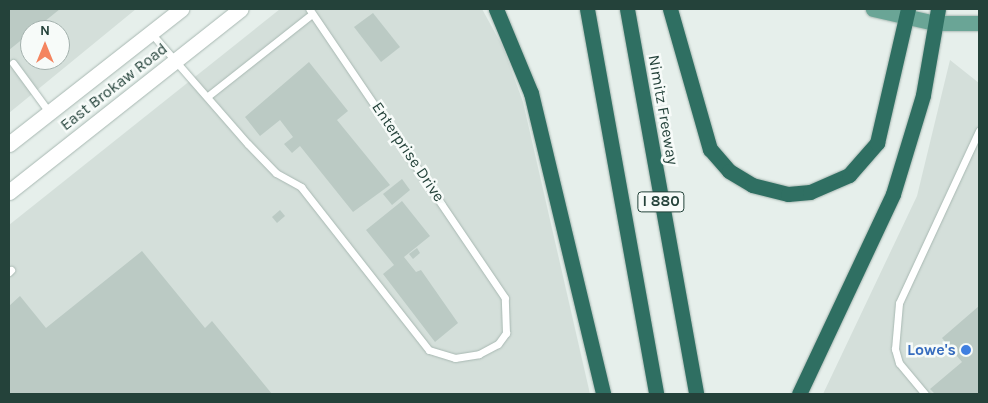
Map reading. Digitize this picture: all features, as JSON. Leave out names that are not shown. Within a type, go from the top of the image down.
[{"type":"highway","points":[[496,9],[531,92],[603,394]]},
{"type":"highway","name":"I 880","points":[[587,9],[656,394]]},
{"type":"highway","name":"Nimitz Freeway","points":[[627,9],[696,394]]},
{"type":"highway","points":[[670,9],[710,149],[729,171],[752,186],[788,194],[810,192],[849,175],[877,143],[907,14]]},
{"type":"highway","points":[[799,394],[893,194],[918,114],[937,16]]},
{"type":"main road","name":"East Brokaw Road","points":[[9,144],[181,9]]},
{"type":"main road","name":"East Brokaw Road","points":[[9,192],[241,9]]},
{"type":"main road","points":[[873,9],[979,23]]},
{"type":"lane","points":[[151,32],[208,96],[310,11]]},
{"type":"lane","name":"Enterprise Drive","points":[[208,96],[276,172],[301,187],[429,350],[455,358],[480,354],[498,344],[506,333],[509,315],[505,298],[310,11]]},
{"type":"lane","points":[[13,63],[49,112]]},
{"type":"lane","points":[[925,394],[900,363],[895,350],[897,312],[979,131]]},
{"type":"shaded area","points":[[9,9],[136,9],[70,63],[70,20],[20,20],[20,70],[62,70],[9,113]]},
{"type":"shaded area","points":[[280,9],[482,9],[503,47],[523,102],[590,394],[9,394],[9,225]]},
{"type":"shaded area","points":[[950,60],[979,83],[979,394],[823,394],[917,196]]},
{"type":"building","points":[[9,9],[60,9],[46,20],[20,20],[20,41],[9,50]]},
{"type":"building","points":[[373,13],[400,47],[381,62],[354,27]]},
{"type":"building","points":[[309,62],[348,111],[337,120],[390,185],[353,212],[300,146],[292,153],[284,144],[293,137],[280,120],[260,136],[245,117]]},
{"type":"building","points":[[402,179],[410,190],[392,205],[383,194]]},
{"type":"building","points":[[402,201],[430,236],[404,257],[416,272],[421,270],[458,323],[435,342],[383,274],[394,265],[366,230]]},
{"type":"building","points":[[280,210],[285,216],[277,223],[272,217]]},
{"type":"building","points":[[417,248],[420,253],[413,259],[409,254]]},
{"type":"building","points":[[142,251],[205,328],[212,321],[272,394],[9,394],[9,306],[20,296],[46,328]]},
{"type":"building","name":"Lowe's","points":[[979,306],[979,394],[935,394],[930,389],[962,362],[942,338]]},
{"type":"place","name":"Lowe's","points":[[966,350]]}]
